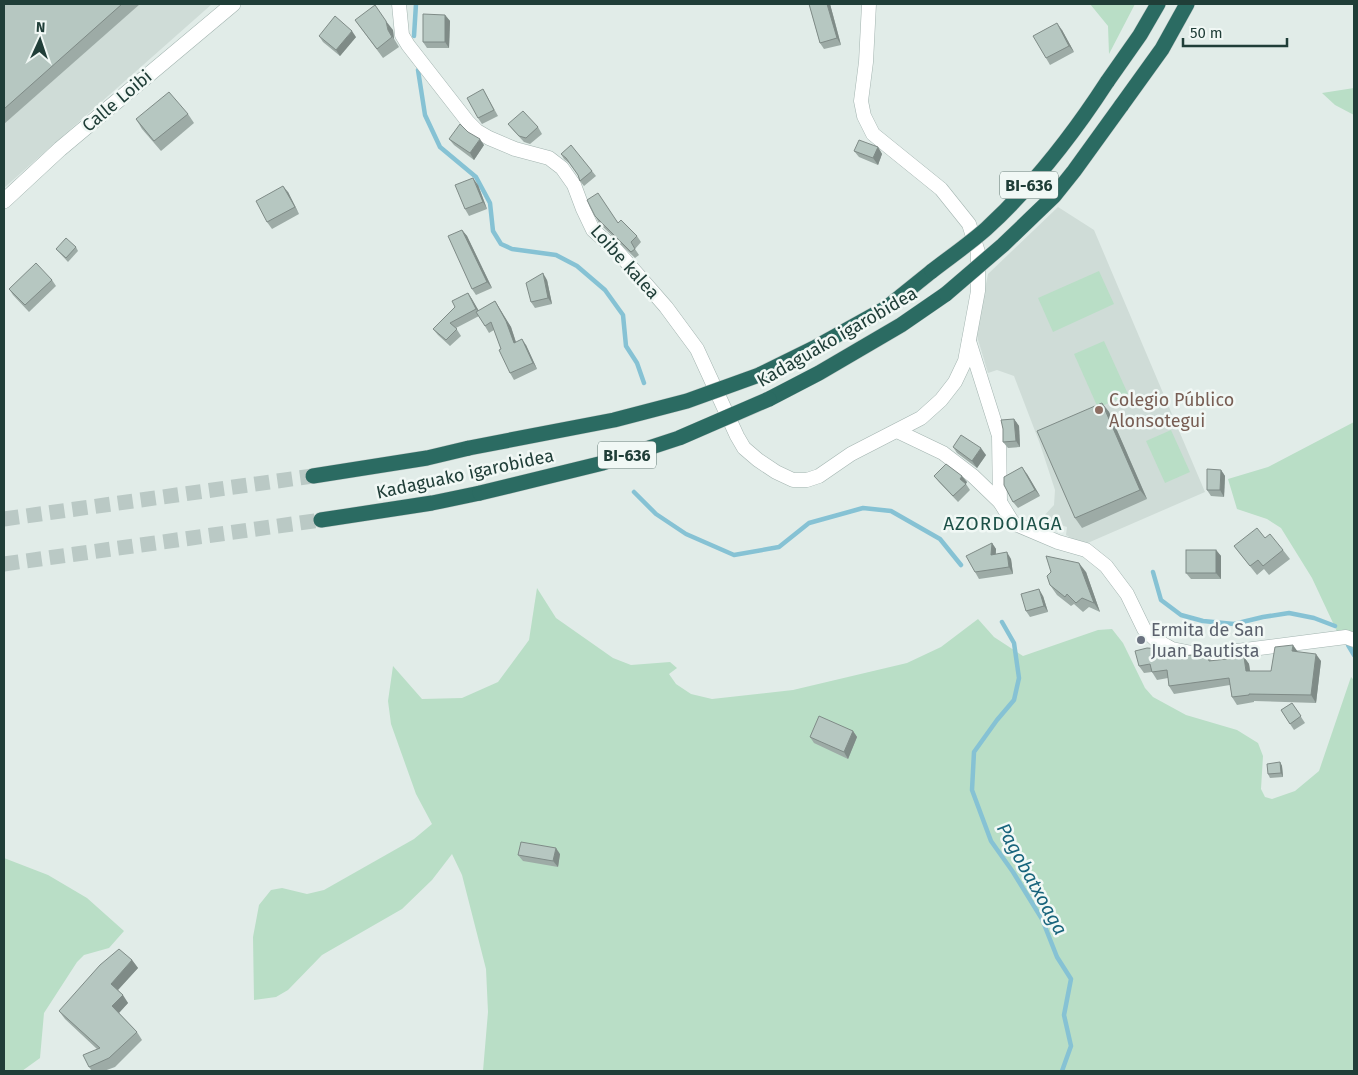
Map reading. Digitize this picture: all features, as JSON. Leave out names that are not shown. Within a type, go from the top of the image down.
[{"type":"highway","name":"Kadaguako igarobidea","points":[[313,476],[427,458],[614,420],[688,400],[759,375],[814,348],[886,308],[985,229],[1036,178],[1087,113],[1140,35],[1158,4]]},
{"type":"highway","name":"Kadaguako igarobidea","points":[[321,520],[432,503],[480,493],[603,463],[680,438],[769,399],[819,373],[884,335],[946,294],[1003,245],[1054,196],[1162,49],[1187,4]]},
{"type":"street","name":"Calle Loibi","points":[[4,201],[60,149],[233,4]]},
{"type":"street","name":"Loibe kalea","points":[[398,4],[402,35],[408,46],[468,122],[477,131],[515,149],[549,158],[562,168],[574,185],[593,230],[617,251],[666,307],[697,350],[744,448],[776,472],[794,480],[807,480],[819,476],[851,454],[921,418],[942,400],[955,382],[965,360],[978,291],[978,252],[969,224],[940,189],[873,134],[864,116],[861,101],[866,62],[869,4]]},
{"type":"street","points":[[968,338],[999,436],[1000,502]]},
{"type":"street","points":[[897,431],[943,452],[973,476],[1000,502],[1013,523],[1058,542],[1086,550],[1106,566],[1127,594],[1144,630],[1156,640],[1172,649],[1192,654],[1213,654],[1346,637],[1354,640]]},
{"type":"shaded area","points":[[4,4],[212,4],[4,188]]},
{"type":"shaded area","name":"Colegio Público Alonsotegui","points":[[1058,207],[1094,230],[1205,492],[1083,545],[1066,535],[1067,527],[1041,519],[1054,505],[1055,490],[1040,444],[1014,376],[997,370],[988,373],[976,333],[988,274]]},
{"type":"green space","points":[[1090,4],[1135,4],[1109,54],[1108,26]]},
{"type":"green space","points":[[1354,88],[1354,115],[1335,105],[1322,93]]},
{"type":"green space","points":[[1099,271],[1114,304],[1053,332],[1038,298]]},
{"type":"green space","points":[[1104,341],[1128,394],[1098,408],[1074,354]]},
{"type":"green space","points":[[1354,422],[1354,651],[1341,640],[1312,578],[1281,528],[1267,519],[1237,509],[1228,479],[1268,467]]},
{"type":"green space","points":[[1171,430],[1190,472],[1165,483],[1146,441]]},
{"type":"green space","points":[[537,588],[556,618],[613,658],[631,665],[670,662],[677,668],[669,674],[676,684],[691,694],[712,699],[793,690],[907,663],[941,647],[978,619],[994,637],[1023,656],[1098,630],[1112,629],[1123,643],[1145,688],[1153,697],[1186,715],[1237,730],[1258,743],[1263,756],[1261,789],[1265,797],[1272,799],[1295,791],[1319,771],[1351,677],[1354,680],[1354,1071],[483,1071],[488,1012],[486,969],[462,875],[452,854],[432,880],[402,909],[322,955],[288,990],[276,997],[254,1000],[253,937],[259,905],[271,890],[282,888],[307,894],[324,890],[414,839],[432,824],[416,794],[391,724],[388,701],[393,666],[422,699],[462,698],[498,682],[529,640]]},
{"type":"green space","points":[[4,858],[48,875],[87,898],[124,931],[109,948],[84,955],[77,962],[44,1013],[40,1058],[22,1071],[4,1071]]},
{"type":"building","points":[[4,4],[122,4],[4,109]]},
{"type":"building","points":[[809,4],[827,4],[837,38],[820,43]]},
{"type":"building","points":[[375,5],[386,21],[392,37],[377,49],[355,20]]},
{"type":"building","points":[[423,14],[445,15],[445,42],[423,42]]},
{"type":"building","points":[[335,16],[352,31],[336,50],[319,36]]},
{"type":"building","points":[[1057,23],[1069,46],[1046,58],[1033,36]]},
{"type":"building","points":[[483,89],[494,110],[478,118],[467,98]]},
{"type":"building","points":[[169,92],[188,114],[154,141],[136,119]]},
{"type":"building","points":[[523,111],[538,127],[526,138],[519,136],[508,124]]},
{"type":"building","points":[[460,124],[468,132],[480,139],[470,153],[449,139]]},
{"type":"building","points":[[859,140],[878,147],[873,158],[854,151]]},
{"type":"building","points":[[571,145],[592,171],[580,181],[578,175],[561,154]]},
{"type":"building","points":[[473,178],[483,202],[465,209],[455,185]]},
{"type":"building","points":[[283,186],[295,207],[267,222],[256,201]]},
{"type":"building","points":[[598,193],[618,223],[621,220],[637,236],[631,242],[635,249],[631,252],[595,216],[587,200]]},
{"type":"building","points":[[462,230],[487,282],[472,289],[448,236]]},
{"type":"building","points":[[66,238],[76,247],[66,258],[56,249]]},
{"type":"building","points":[[36,263],[52,280],[25,305],[9,289]]},
{"type":"building","points":[[543,273],[548,298],[531,302],[526,283]]},
{"type":"building","points":[[468,293],[476,309],[450,323],[457,329],[446,340],[433,329],[455,307],[452,301]]},
{"type":"building","points":[[495,301],[506,321],[514,343],[522,339],[533,363],[510,373],[499,350],[501,349],[491,322],[485,326],[476,312]]},
{"type":"building","points":[[1102,403],[1140,490],[1075,518],[1037,431]]},
{"type":"building","points":[[1014,419],[1016,441],[1003,442],[1001,420]]},
{"type":"building","points":[[961,435],[981,448],[972,461],[953,447]]},
{"type":"building","points":[[946,464],[962,476],[960,479],[966,484],[953,496],[934,476]]},
{"type":"building","points":[[1022,467],[1035,490],[1013,502],[1004,485],[1004,477]]},
{"type":"building","points":[[1207,469],[1221,470],[1220,490],[1207,490]]},
{"type":"building","points":[[1257,528],[1265,538],[1270,534],[1283,550],[1263,566],[1258,560],[1250,566],[1234,546]]},
{"type":"building","points":[[992,543],[991,555],[1007,552],[1009,567],[975,572],[966,556]]},
{"type":"building","points":[[1186,550],[1216,550],[1216,573],[1186,573]]},
{"type":"building","points":[[1046,556],[1079,563],[1094,603],[1082,598],[1076,603],[1067,594],[1065,597],[1050,585],[1047,576],[1051,572]]},
{"type":"building","points":[[1039,589],[1044,606],[1026,611],[1021,594]]},
{"type":"building","points":[[1293,645],[1292,651],[1316,654],[1311,695],[1249,694],[1232,697],[1229,678],[1169,686],[1167,670],[1152,672],[1150,664],[1139,666],[1135,651],[1147,648],[1162,649],[1164,658],[1192,655],[1208,656],[1209,661],[1244,657],[1246,671],[1271,671],[1275,647]]},
{"type":"building","points":[[1292,703],[1301,716],[1290,724],[1281,710]]},
{"type":"building","points":[[819,716],[853,731],[844,752],[810,737]]},
{"type":"building","points":[[1280,762],[1281,773],[1268,774],[1267,764]]},
{"type":"building","points":[[521,842],[556,848],[553,861],[518,855]]},
{"type":"building","points":[[119,949],[132,960],[111,984],[123,995],[112,1006],[137,1032],[109,1058],[89,1067],[83,1055],[100,1048],[59,1011],[100,965]]},
{"type":"waterway","name":"Pagobatxoaga","points":[[414,36],[416,4]]},
{"type":"waterway","name":"Pagobatxoaga","points":[[418,70],[425,115],[440,147],[476,177],[490,203],[493,231],[501,244],[512,249],[556,255],[577,266],[605,290],[623,315],[626,346],[637,363],[644,383]]},
{"type":"waterway","name":"Pagobatxoaga","points":[[634,492],[656,514],[686,534],[734,555],[779,547],[809,523],[863,508],[891,511],[940,539],[961,565]]},
{"type":"waterway","points":[[1153,572],[1161,600],[1181,615],[1203,621],[1234,624],[1289,613],[1314,618],[1335,626]]},
{"type":"waterway","name":"Pagobatxoaga","points":[[1002,622],[1014,643],[1019,678],[1014,700],[974,752],[972,790],[991,841],[1042,919],[1057,957],[1071,979],[1064,1015],[1071,1046],[1062,1071]]},
{"type":"waterway","points":[[1348,645],[1354,655]]},
{"type":"tunnel","points":[[4,519],[313,476]]},
{"type":"tunnel","points":[[4,564],[321,520]]},
{"type":"place","name":"Colegio Público Alonsotegui","points":[[1099,410]]},
{"type":"place","name":"Ermita de San Juan Bautista","points":[[1141,640]]},
{"type":"district","name":"AZORDOIAGA","points":[[1003,523]]}]
